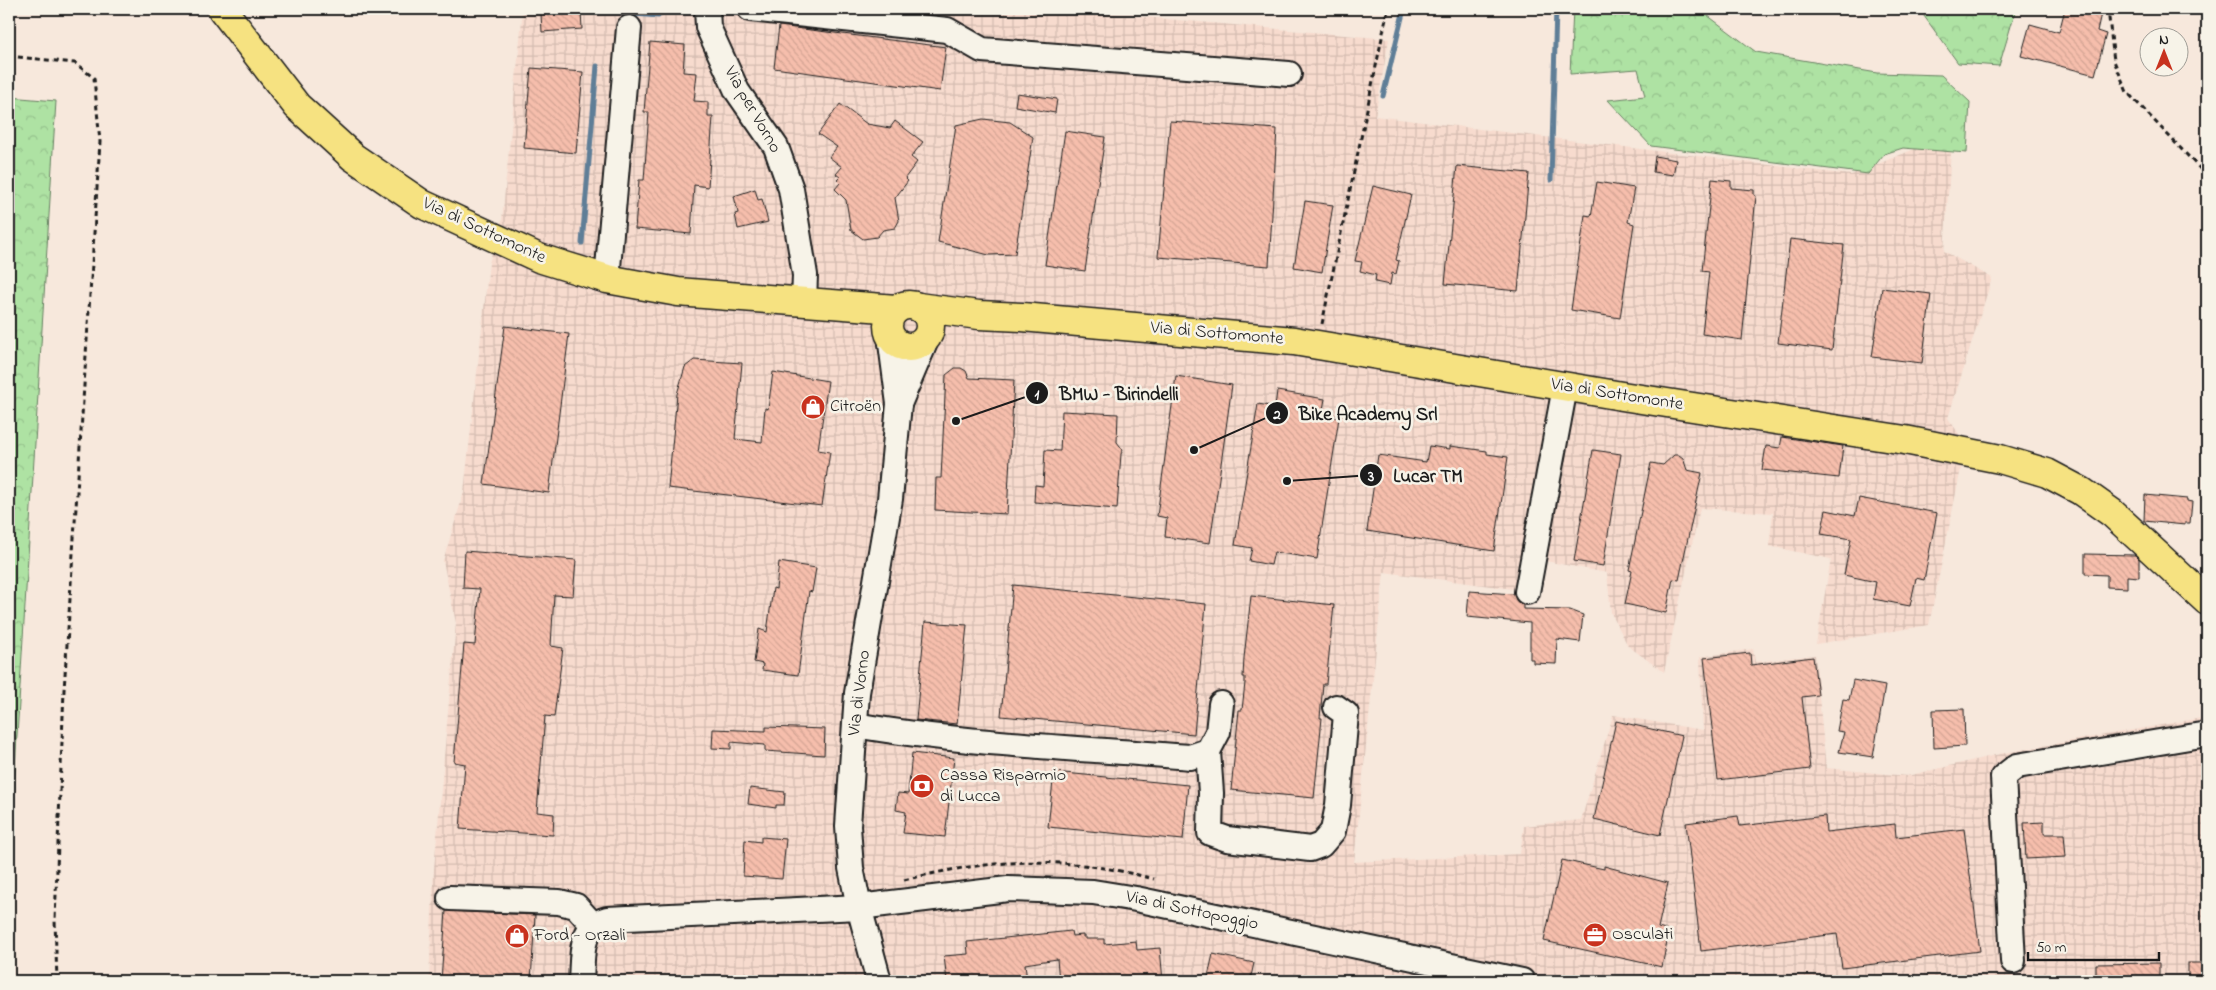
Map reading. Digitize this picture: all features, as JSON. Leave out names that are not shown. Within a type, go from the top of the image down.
[{"type":"main road","name":"Via di Sottomonte","points":[[222,9],[297,106],[353,157],[422,204],[484,234],[539,258],[607,279],[678,292],[907,308],[1294,341],[1565,387],[1905,440],[2000,458],[2047,473],[2081,491],[2112,514],[2207,601]]},
{"type":"main road","name":"Via di Sottomonte","points":[[813,302],[890,336],[900,346],[908,348],[922,344],[927,338],[950,325],[979,315]]},
{"type":"main road","points":[[890,336],[888,321],[907,308],[928,317],[930,324],[927,338]]},
{"type":"street","name":"Via per Vorno","points":[[707,9],[708,27],[737,91],[776,147],[791,189],[805,275],[813,302]]},
{"type":"street","points":[[750,9],[947,30],[982,50],[1289,74]]},
{"type":"street","points":[[607,279],[629,28]]},
{"type":"street","name":"Via di Vorno","points":[[879,981],[859,907],[851,868],[848,826],[857,693],[890,499],[899,404],[890,336]]},
{"type":"street","name":"Via di Vorno","points":[[899,404],[927,338]]},
{"type":"street","points":[[1527,592],[1565,387]]},
{"type":"street","points":[[1221,704],[1218,732],[1208,751],[1211,793],[1210,833],[1227,839],[1310,849],[1321,845],[1333,831],[1338,805],[1346,714],[1336,707]]},
{"type":"street","points":[[855,725],[890,731],[989,741],[1190,757],[1208,751]]},
{"type":"street","points":[[2013,962],[2003,777],[2018,766],[2207,734]]},
{"type":"street","name":"Via di Sottopoggio","points":[[593,926],[608,919],[859,907],[1008,889],[1093,892],[1155,902],[1522,981]]},
{"type":"street","points":[[450,898],[559,902],[576,906],[593,926],[584,939],[581,981]]},
{"type":"path","points":[[1318,346],[1388,9]]},
{"type":"path","points":[[2112,9],[2109,18],[2114,61],[2127,92],[2207,176]]},
{"type":"path","points":[[9,56],[75,63],[94,78],[100,142],[64,690],[55,920],[57,981]]},
{"type":"path","points":[[900,880],[985,863],[1028,861],[1075,863],[1154,879]]},
{"type":"shaded area","points":[[523,9],[634,9],[667,12],[671,9],[1055,9],[1389,39],[1375,116],[1851,175],[1917,148],[1951,152],[1944,251],[1992,278],[1948,418],[1966,444],[1929,625],[1816,644],[1831,559],[1769,546],[1773,513],[1700,508],[1664,672],[1628,646],[1611,613],[1607,573],[1540,560],[1521,590],[1384,572],[1354,862],[1520,854],[1524,826],[1581,820],[1613,715],[1703,730],[1700,657],[1753,649],[1755,662],[1815,655],[1826,768],[1907,776],[2004,753],[2207,717],[2207,981],[429,981],[434,869],[456,623],[443,561],[464,492],[489,263],[502,220]]},
{"type":"green space","points":[[1573,9],[1699,9],[1756,52],[1877,73],[1941,75],[1970,102],[1967,153],[1903,148],[1884,154],[1868,174],[1651,146],[1608,100],[1645,96],[1638,69],[1570,74]]},
{"type":"green space","points":[[1924,9],[2016,9],[1999,66],[1958,63],[1924,16]]},
{"type":"green space","points":[[9,97],[56,101],[9,866]]},
{"type":"building","points":[[2065,9],[2102,9],[2097,31],[2106,34],[2095,75],[2021,56],[2030,24],[2059,32]]},
{"type":"building","points":[[581,12],[582,29],[542,32],[541,14]]},
{"type":"building","points":[[779,26],[946,47],[940,91],[774,68]]},
{"type":"building","points":[[650,42],[685,45],[683,72],[697,73],[694,101],[708,102],[708,117],[713,117],[708,187],[694,185],[691,234],[635,229],[639,180],[644,180],[649,112],[644,112]]},
{"type":"building","points":[[531,68],[583,72],[576,153],[524,148]]},
{"type":"building","points":[[1017,93],[1057,99],[1055,113],[1015,106]]},
{"type":"building","points":[[840,104],[867,124],[890,128],[895,121],[923,142],[911,157],[917,162],[905,178],[908,181],[895,198],[899,221],[895,228],[883,230],[877,237],[863,239],[851,230],[846,200],[835,189],[840,183],[837,180],[840,177],[836,174],[842,167],[829,157],[837,147],[818,134]]},
{"type":"building","points":[[983,119],[1010,122],[1033,137],[1015,254],[989,255],[938,242],[956,125]]},
{"type":"building","points":[[1170,121],[1277,129],[1269,266],[1158,257]]},
{"type":"building","points":[[1065,131],[1105,137],[1085,271],[1045,265]]},
{"type":"building","points":[[1655,156],[1676,160],[1673,175],[1653,172]]},
{"type":"building","points":[[1457,166],[1529,173],[1518,291],[1445,284]]},
{"type":"building","points":[[1712,179],[1731,181],[1731,188],[1754,190],[1754,195],[1756,196],[1742,340],[1702,334],[1709,272],[1702,271]]},
{"type":"building","points":[[1597,182],[1634,188],[1628,222],[1634,224],[1620,318],[1571,310],[1585,215],[1591,216]]},
{"type":"building","points":[[1373,186],[1411,195],[1396,260],[1399,261],[1396,274],[1392,273],[1390,285],[1375,282],[1376,275],[1360,271],[1362,262],[1355,261]]},
{"type":"building","points":[[755,189],[758,200],[762,199],[768,222],[738,229],[735,214],[738,213],[734,196]]},
{"type":"building","points":[[1305,201],[1333,205],[1322,272],[1294,267]]},
{"type":"building","points":[[1790,239],[1844,245],[1832,350],[1778,343]]},
{"type":"building","points":[[1882,288],[1931,294],[1922,363],[1872,357]]},
{"type":"building","points":[[505,326],[569,334],[549,493],[484,484]]},
{"type":"building","points":[[694,360],[742,363],[735,439],[762,442],[765,408],[768,409],[773,372],[828,381],[818,450],[830,452],[822,506],[668,488],[677,394],[685,367]]},
{"type":"building","points":[[955,368],[961,368],[966,371],[969,378],[1014,380],[1007,514],[935,510],[936,478],[941,478],[946,375]]},
{"type":"building","points":[[1176,376],[1232,385],[1210,543],[1165,537],[1167,518],[1157,516]]},
{"type":"building","points":[[1277,391],[1325,399],[1322,414],[1339,418],[1317,559],[1274,552],[1271,565],[1249,561],[1252,548],[1235,545],[1258,404],[1275,407]]},
{"type":"building","points":[[1062,411],[1118,414],[1117,442],[1123,450],[1121,454],[1117,509],[1034,502],[1035,485],[1043,486],[1045,450],[1060,451]]},
{"type":"building","points":[[1782,437],[1843,446],[1839,478],[1762,470],[1766,446],[1780,448]]},
{"type":"building","points":[[1429,446],[1450,449],[1450,446],[1487,451],[1487,454],[1508,457],[1494,551],[1367,531],[1378,455],[1426,462]]},
{"type":"building","points":[[1593,450],[1621,454],[1603,566],[1574,561]]},
{"type":"building","points":[[1674,455],[1679,455],[1683,458],[1687,470],[1702,473],[1679,580],[1673,579],[1666,613],[1625,604],[1632,571],[1629,570],[1651,463],[1663,465]]},
{"type":"building","points":[[2145,495],[2187,499],[2187,501],[2192,502],[2190,523],[2185,523],[2185,525],[2144,521]]},
{"type":"building","points":[[1859,498],[1937,513],[1924,580],[1916,578],[1910,606],[1873,599],[1876,582],[1844,575],[1851,539],[1821,534],[1826,510],[1855,516]]},
{"type":"building","points":[[465,551],[576,560],[573,596],[554,595],[551,646],[563,648],[554,717],[545,716],[537,812],[554,814],[553,835],[460,829],[465,764],[454,762],[464,644],[475,645],[480,589],[463,588]]},
{"type":"building","points":[[2085,554],[2135,555],[2139,559],[2139,577],[2127,576],[2127,588],[2107,587],[2107,575],[2085,574]]},
{"type":"building","points":[[779,562],[816,568],[812,592],[809,591],[798,675],[762,670],[763,664],[754,662],[759,629],[767,632],[773,588],[776,589]]},
{"type":"building","points":[[1013,585],[1206,604],[1194,734],[1001,716]]},
{"type":"building","points":[[1469,591],[1514,594],[1518,602],[1523,605],[1523,609],[1570,610],[1583,615],[1580,642],[1557,639],[1556,664],[1533,663],[1533,659],[1530,659],[1530,623],[1467,617]]},
{"type":"building","points":[[1251,596],[1334,605],[1326,684],[1323,684],[1320,718],[1322,718],[1314,798],[1231,790],[1239,710],[1242,710],[1245,683],[1245,677],[1243,677],[1244,658]]},
{"type":"building","points":[[925,622],[967,625],[957,724],[916,720]]},
{"type":"building","points":[[1750,653],[1751,665],[1813,657],[1818,695],[1802,697],[1810,769],[1718,780],[1704,658]]},
{"type":"building","points":[[1853,680],[1885,686],[1873,757],[1839,752],[1844,732],[1837,731],[1843,699],[1849,700]]},
{"type":"building","points":[[1964,709],[1965,746],[1934,748],[1933,710]]},
{"type":"building","points":[[1616,721],[1682,736],[1660,835],[1594,819]]},
{"type":"building","points":[[766,727],[825,729],[824,755],[765,751],[765,745],[731,742],[731,749],[712,748],[713,729],[766,731]]},
{"type":"building","points":[[912,753],[954,758],[945,837],[903,833],[906,812],[896,810],[898,793],[908,794]]},
{"type":"building","points":[[1054,772],[1188,785],[1183,840],[1048,827]]},
{"type":"building","points":[[750,788],[785,792],[784,805],[776,805],[776,808],[748,804]]},
{"type":"building","points":[[1738,816],[1740,826],[1825,816],[1826,832],[1895,824],[1896,837],[1964,829],[1980,951],[1842,968],[1837,934],[1701,951],[1686,823]]},
{"type":"building","points":[[2044,822],[2044,834],[2064,834],[2066,857],[2026,859],[2024,823]]},
{"type":"building","points":[[761,837],[786,839],[782,879],[743,876],[745,840],[761,842]]},
{"type":"building","points":[[1562,860],[1604,869],[1604,866],[1668,883],[1658,928],[1669,931],[1662,967],[1544,941]]},
{"type":"building","points":[[446,911],[535,915],[531,981],[441,981]]},
{"type":"building","points":[[1071,931],[1072,936],[1083,935],[1086,939],[1104,939],[1104,944],[1136,941],[1137,950],[1160,948],[1163,981],[1059,981],[1057,959],[1025,964],[1027,981],[947,981],[944,956],[968,954],[967,942]]},
{"type":"building","points":[[1213,954],[1254,963],[1250,981],[1207,981]]},
{"type":"building","points":[[2159,963],[2159,981],[2096,981],[2096,964]]},
{"type":"building","points":[[2188,963],[2207,963],[2207,981],[2188,981]]},
{"type":"waterway","points":[[623,13],[658,16],[664,9]]},
{"type":"waterway","points":[[1383,96],[1404,9]]},
{"type":"waterway","points":[[1551,180],[1556,9]]},
{"type":"waterway","points":[[582,243],[597,66]]},
{"type":"place","name":"Citroën","points":[[813,407]]},
{"type":"place","name":"BMW - Birindelli","points":[[956,421]]},
{"type":"place","name":"Bike Academy Srl","points":[[1194,450]]},
{"type":"place","name":"Lucar TM","points":[[1287,481]]},
{"type":"place","name":"Cassa Risparmio di Lucca","points":[[922,786]]},
{"type":"place","name":"Osculati","points":[[1595,935]]},
{"type":"place","name":"Ford - Orzali","points":[[517,936]]}]
